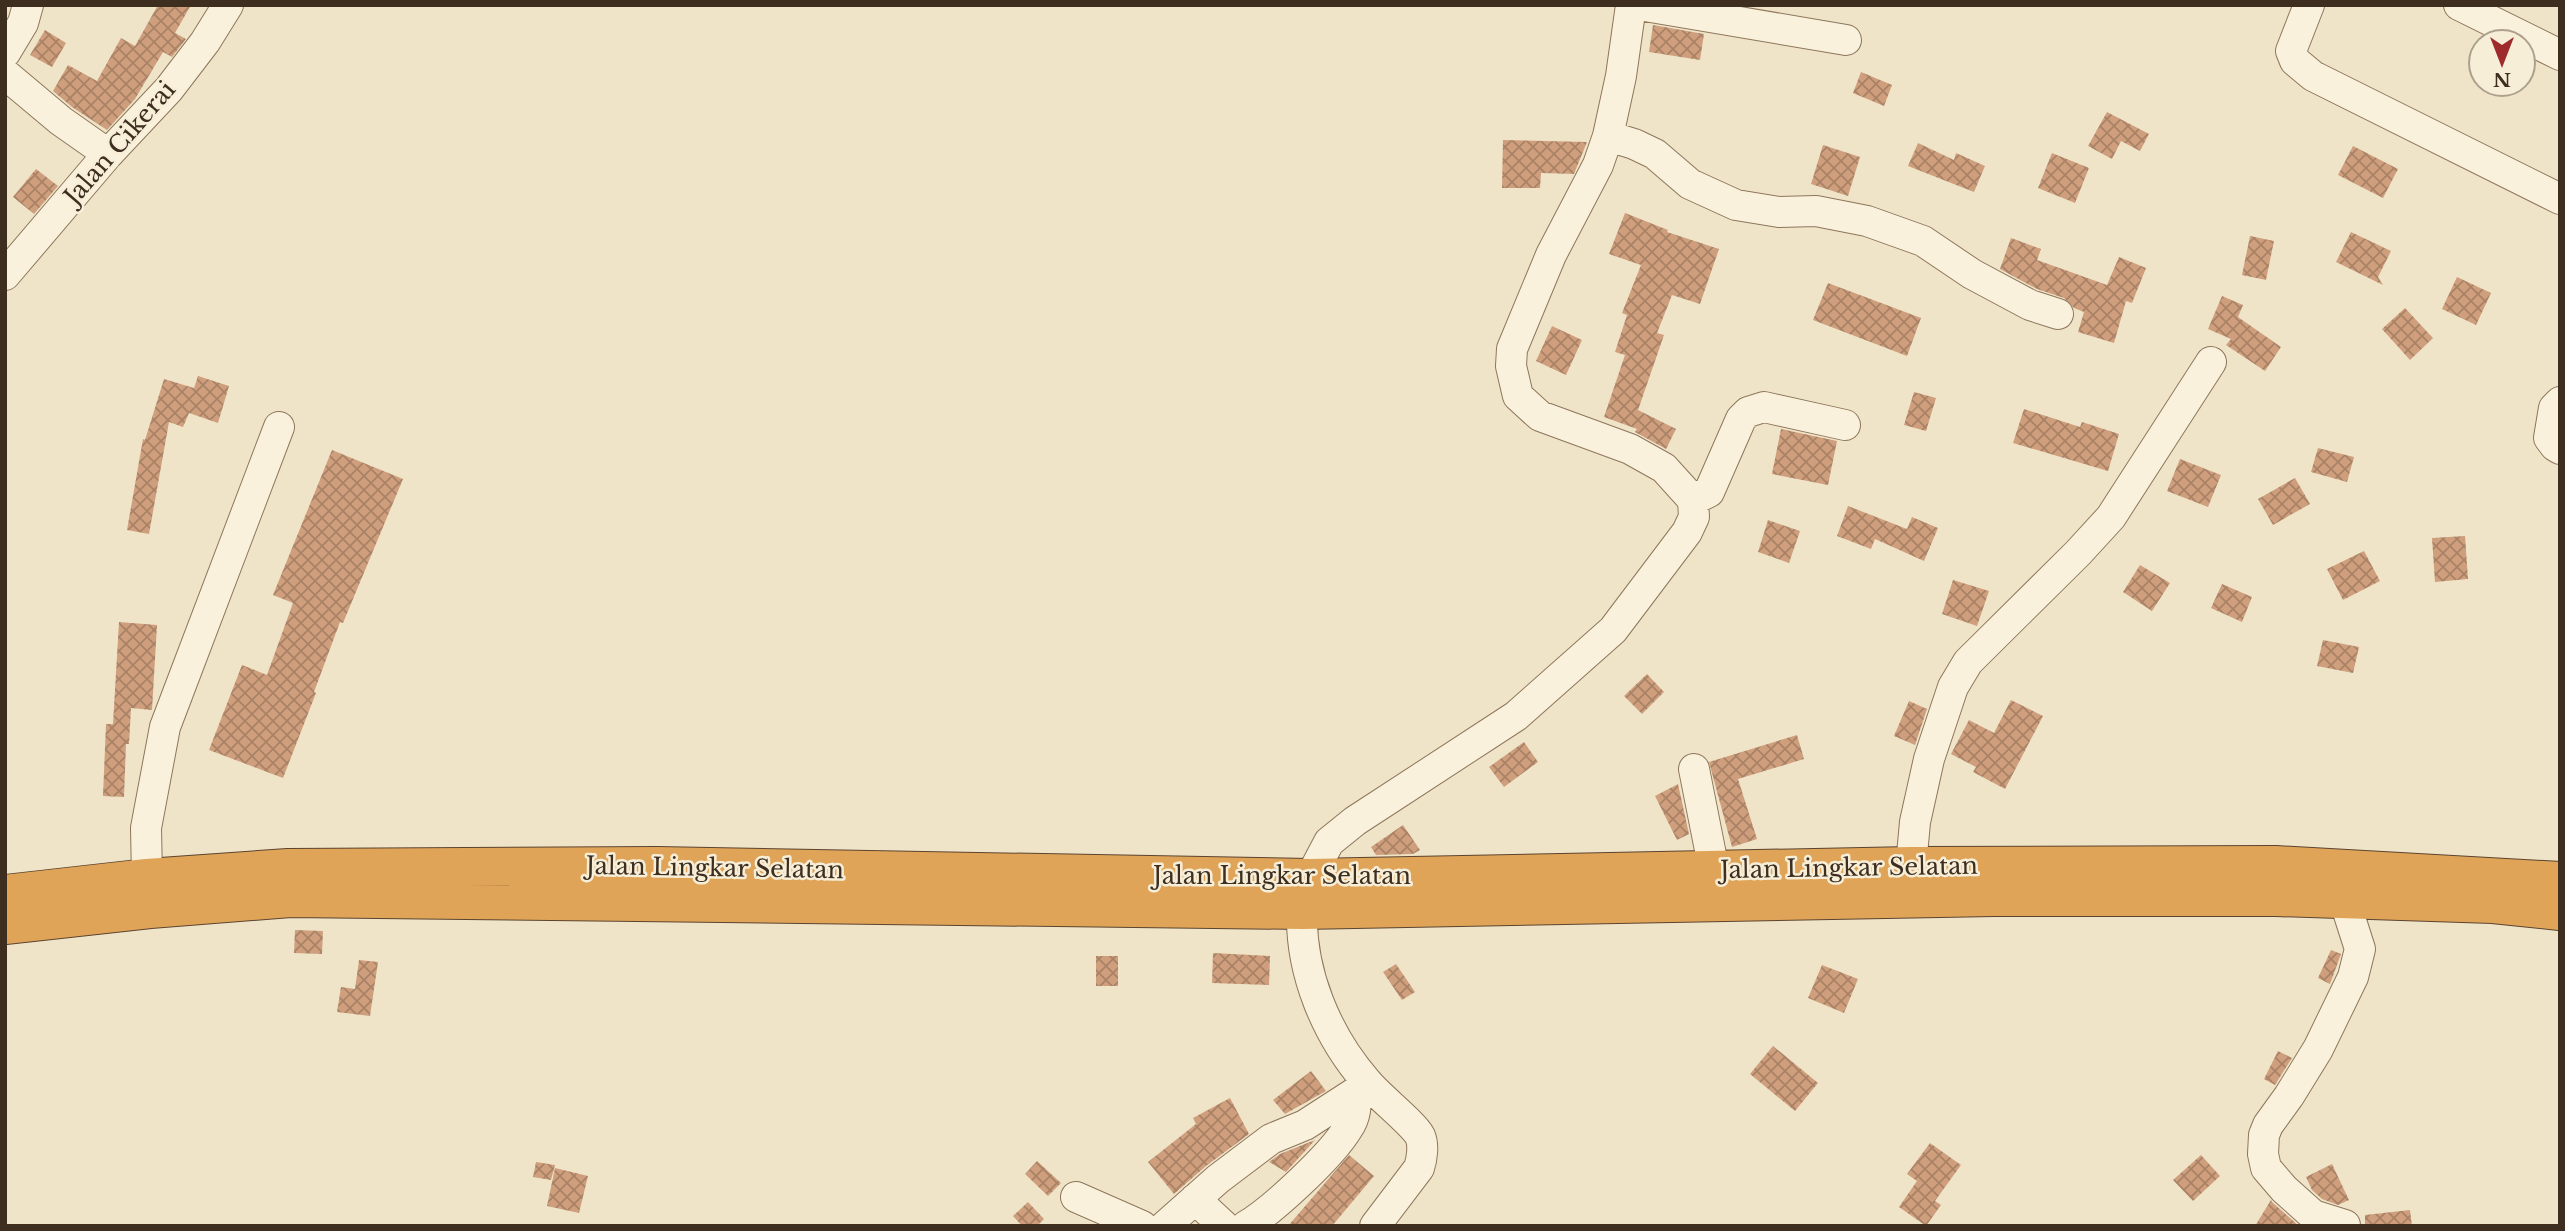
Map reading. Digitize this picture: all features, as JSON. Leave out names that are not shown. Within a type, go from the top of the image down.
[{"type":"highway","name":"Jalan Lingkar Selatan","points":[[5,894],[147,878],[288,868],[630,866],[1306,894],[1714,870],[1910,866],[2276,881],[2560,881]]},
{"type":"highway","name":"Jalan Lingkar Selatan","points":[[5,925],[150,909],[290,898],[1306,894],[1994,897],[2276,881],[2344,899],[2493,904],[2560,911]]},
{"type":"street","points":[[5,53],[23,23],[28,5]]},
{"type":"street","name":"Jalan Cikerai","points":[[5,275],[108,154],[169,89],[205,42],[228,5]]},
{"type":"street","points":[[1376,1226],[1419,1168],[1421,1146],[1419,1136],[1362,1087],[1338,1044],[1314,990],[1301,937],[1306,894],[1329,842],[1355,821],[1516,716],[1613,630],[1687,532],[1694,517],[1693,500],[1664,468],[1630,449],[1540,416],[1518,396],[1511,366],[1512,349],[1550,255],[1598,165],[1608,136],[1621,76],[1631,5]]},
{"type":"street","points":[[1639,5],[1846,40]]},
{"type":"street","points":[[2309,5],[2291,51],[2295,61],[2313,76],[2560,199]]},
{"type":"street","points":[[2459,5],[2560,55]]},
{"type":"street","points":[[5,74],[61,121],[108,154]]},
{"type":"street","points":[[1608,136],[1655,154],[1690,184],[1736,205],[1779,212],[1816,211],[1867,220],[1923,241],[1984,281],[2030,305],[2058,314]]},
{"type":"street","points":[[1910,866],[1915,822],[1929,759],[1953,687],[1963,670],[1982,647],[2078,554],[2111,517],[2211,362]]},
{"type":"street","points":[[2560,402],[2554,408],[2549,438],[2560,449]]},
{"type":"street","points":[[1693,500],[1709,492],[1741,419],[1755,408],[1764,407],[1845,425]]},
{"type":"street","points":[[147,878],[146,828],[165,727],[279,427]]},
{"type":"street","points":[[1694,769],[1714,870]]},
{"type":"street","points":[[2344,899],[2360,949],[2353,977],[2318,1049],[2268,1125],[2264,1135],[2263,1154],[2266,1168],[2284,1189],[2313,1215],[2345,1225]]},
{"type":"street","points":[[1165,1226],[1218,1179],[1271,1139],[1305,1125],[1362,1087]]},
{"type":"street","points":[[1246,1226],[1269,1210],[1331,1150],[1349,1128],[1362,1087]]},
{"type":"street","points":[[1076,1197],[1142,1226]]},
{"type":"street","points":[[1195,1199],[1224,1226]]},
{"type":"building","points":[[158,5],[191,5],[175,33],[186,39],[172,57],[163,52],[135,99],[107,130],[53,91],[68,65],[97,81],[121,38],[135,46]]},
{"type":"building","points":[[1653,25],[1704,34],[1700,60],[1649,52]]},
{"type":"building","points":[[45,30],[66,43],[52,67],[30,55]]},
{"type":"building","points":[[1861,72],[1892,85],[1884,106],[1853,93]]},
{"type":"building","points":[[2107,112],[2149,134],[2140,151],[2121,141],[2112,159],[2088,146]]},
{"type":"building","points":[[1503,140],[1587,142],[1574,174],[1541,173],[1540,188],[1502,188]]},
{"type":"building","points":[[1918,143],[1954,160],[1956,153],[1985,166],[1974,192],[1908,166]]},
{"type":"building","points":[[1823,145],[1860,157],[1848,196],[1811,184]]},
{"type":"building","points":[[2353,146],[2398,169],[2383,198],[2338,175]]},
{"type":"building","points":[[2052,153],[2089,168],[2075,203],[2038,188]]},
{"type":"building","points":[[36,169],[58,186],[34,214],[13,197]]},
{"type":"building","points":[[1625,213],[1668,230],[1667,232],[1719,249],[1700,304],[1672,295],[1657,333],[1664,335],[1638,410],[1676,429],[1666,449],[1635,432],[1637,429],[1604,417],[1625,355],[1615,352],[1627,315],[1622,313],[1641,265],[1609,254]]},
{"type":"building","points":[[2351,232],[2391,251],[2378,277],[2383,285],[2336,262]]},
{"type":"building","points":[[2250,236],[2274,241],[2266,280],[2242,275]]},
{"type":"building","points":[[2011,238],[2041,249],[2037,260],[2107,285],[2119,257],[2146,268],[2132,303],[2126,301],[2114,343],[2078,332],[2084,312],[2074,308],[2064,298],[2037,289],[2000,269]]},
{"type":"building","points":[[2457,277],[2491,293],[2476,325],[2442,309]]},
{"type":"building","points":[[1828,283],[1921,318],[1907,356],[1813,320]]},
{"type":"building","points":[[2222,296],[2243,305],[2238,317],[2281,347],[2265,371],[2226,345],[2231,339],[2208,329]]},
{"type":"building","points":[[2405,308],[2433,338],[2410,360],[2382,329]]},
{"type":"building","points":[[1552,326],[1582,340],[1566,375],[1536,361]]},
{"type":"building","points":[[198,376],[229,386],[218,423],[189,413],[183,427],[169,422],[149,534],[127,530],[143,439],[145,440],[164,379],[194,388]]},
{"type":"building","points":[[1914,392],[1936,398],[1926,431],[1904,425]]},
{"type":"building","points":[[2024,409],[2080,427],[2082,422],[2119,434],[2108,471],[2013,443]]},
{"type":"building","points":[[1781,429],[1837,441],[1828,485],[1772,474]]},
{"type":"building","points":[[2318,448],[2354,457],[2347,482],[2311,472]]},
{"type":"building","points":[[332,450],[403,479],[343,623],[340,622],[283,778],[209,750],[242,665],[267,675],[293,603],[273,595]]},
{"type":"building","points":[[2180,459],[2221,475],[2208,507],[2167,491]]},
{"type":"building","points":[[2295,478],[2310,504],[2273,525],[2258,499]]},
{"type":"building","points":[[1848,506],[1907,529],[1912,517],[1938,528],[1924,561],[1875,539],[1871,549],[1837,536]]},
{"type":"building","points":[[1768,520],[1800,531],[1789,563],[1758,552]]},
{"type":"building","points":[[2465,536],[2468,579],[2435,582],[2432,538]]},
{"type":"building","points":[[2364,551],[2380,581],[2343,600],[2327,569]]},
{"type":"building","points":[[2140,565],[2170,583],[2152,611],[2123,592]]},
{"type":"building","points":[[1953,580],[1989,591],[1977,626],[1942,614]]},
{"type":"building","points":[[2222,584],[2252,597],[2242,622],[2211,608]]},
{"type":"building","points":[[119,622],[157,625],[152,710],[131,708],[129,744],[126,744],[124,797],[103,796],[106,724],[113,724]]},
{"type":"building","points":[[2323,640],[2359,647],[2353,673],[2317,666]]},
{"type":"building","points":[[1647,674],[1664,692],[1642,714],[1624,696]]},
{"type":"building","points":[[2011,700],[2043,716],[2005,789],[1973,772],[1976,767],[1951,754],[1969,720],[1994,733]]},
{"type":"building","points":[[1909,701],[1927,709],[1915,745],[1894,736]]},
{"type":"building","points":[[1797,735],[1804,759],[1738,779],[1757,839],[1732,847],[1709,762]]},
{"type":"building","points":[[1524,742],[1538,762],[1504,787],[1489,767]]},
{"type":"building","points":[[1678,784],[1689,834],[1677,840],[1655,796]]},
{"type":"building","points":[[1403,825],[1420,850],[1413,854],[1376,855],[1371,847]]},
{"type":"building","points":[[295,930],[323,931],[322,954],[294,953]]},
{"type":"building","points":[[2331,950],[2341,954],[2330,984],[2318,978]]},
{"type":"building","points":[[1213,953],[1270,956],[1269,985],[1212,983]]},
{"type":"building","points":[[1096,956],[1118,956],[1118,986],[1096,986]]},
{"type":"building","points":[[359,960],[378,962],[370,1016],[337,1012],[341,987],[355,989]]},
{"type":"building","points":[[1396,964],[1415,992],[1402,1000],[1383,972]]},
{"type":"building","points":[[1822,965],[1858,979],[1844,1013],[1808,998]]},
{"type":"building","points":[[1773,1046],[1818,1083],[1795,1111],[1750,1074]]},
{"type":"building","points":[[2278,1051],[2292,1058],[2275,1085],[2264,1079]]},
{"type":"building","points":[[1311,1071],[1326,1091],[1285,1114],[1273,1100]]},
{"type":"building","points":[[1230,1098],[1249,1134],[1174,1194],[1148,1162],[1196,1124],[1193,1118]]},
{"type":"building","points":[[1315,1140],[1286,1172],[1269,1162],[1280,1154]]},
{"type":"building","points":[[1930,1143],[1961,1165],[1935,1201],[1941,1205],[1926,1226],[1899,1207],[1917,1181],[1907,1174]]},
{"type":"building","points":[[1349,1155],[1374,1176],[1332,1226],[1288,1226]]},
{"type":"building","points":[[2201,1155],[2220,1176],[2193,1201],[2173,1180]]},
{"type":"building","points":[[1037,1161],[1061,1183],[1048,1196],[1025,1174]]},
{"type":"building","points":[[536,1162],[555,1165],[551,1180],[533,1177]]},
{"type":"building","points":[[2332,1164],[2349,1200],[2338,1205],[2322,1199],[2312,1190],[2306,1177]]},
{"type":"building","points":[[555,1168],[588,1176],[579,1213],[547,1206]]},
{"type":"building","points":[[2271,1200],[2272,1202],[2299,1226],[2255,1226]]},
{"type":"building","points":[[1028,1202],[1044,1219],[1037,1226],[1022,1226],[1013,1216]]},
{"type":"building","points":[[2410,1210],[2412,1226],[2365,1226],[2365,1215]]}]
